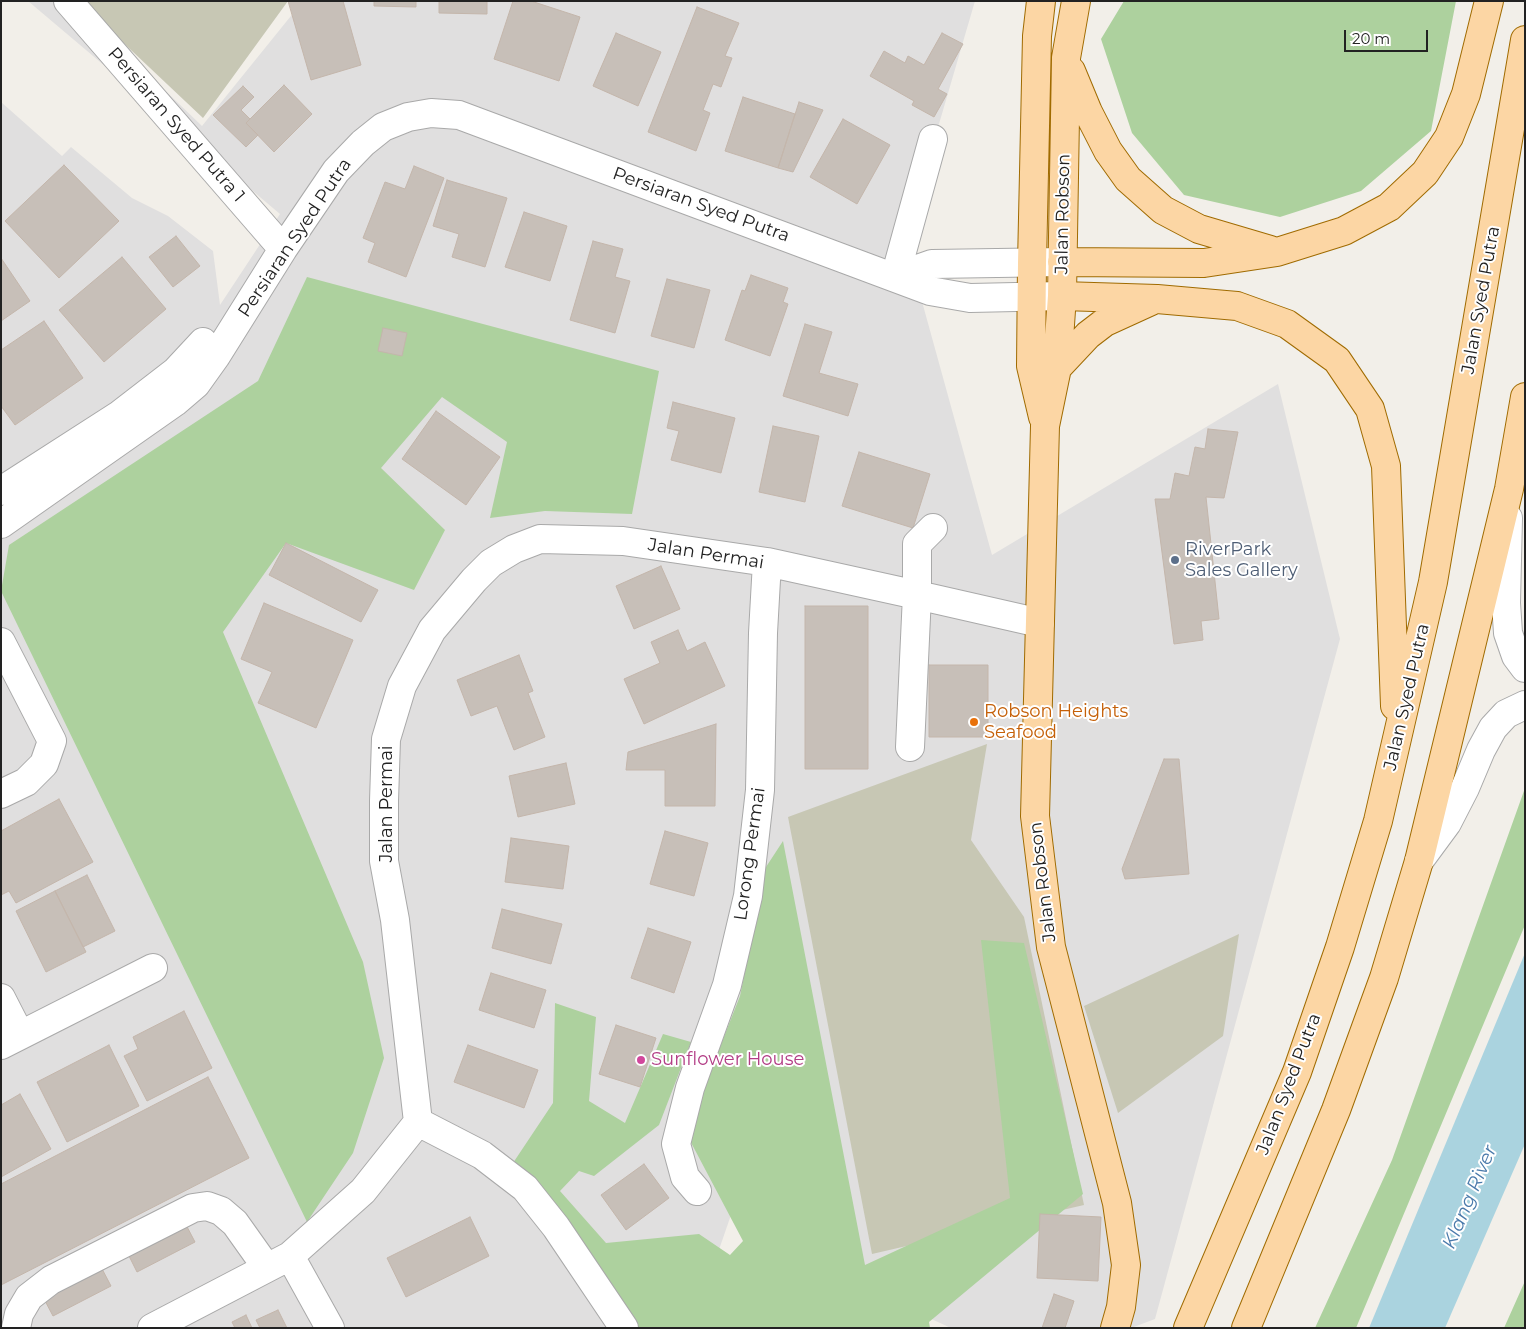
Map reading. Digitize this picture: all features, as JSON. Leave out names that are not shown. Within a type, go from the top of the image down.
[{"type":"main road","name":"Jalan Robson","points":[[1041,1],[1037,36],[1031,366],[1045,426]]},
{"type":"main road","name":"Jalan Robson","points":[[1076,1],[1066,58],[1062,296],[1057,368],[1045,426],[1035,816],[1051,947],[1117,1203],[1126,1265],[1121,1307],[1115,1328]]},
{"type":"main road","points":[[1062,262],[1204,263],[1276,252],[1344,231],[1389,207],[1425,173],[1449,137],[1466,94],[1489,1]]},
{"type":"main road","name":"Jalan Syed Putra","points":[[1188,1328],[1297,1072],[1340,947],[1378,821],[1433,582],[1525,40]]},
{"type":"main road","points":[[1066,58],[1088,112],[1108,151],[1128,179],[1163,210],[1199,230],[1276,252]]},
{"type":"main road","points":[[1062,296],[1157,298],[1237,306],[1288,324],[1337,360],[1370,409],[1386,466],[1396,742]]},
{"type":"main road","points":[[1057,368],[1088,334],[1105,322],[1157,298]]},
{"type":"main road","points":[[1246,1328],[1336,1110],[1384,978],[1419,861],[1509,489],[1525,397]]},
{"type":"street","name":"Persiaran Syed Putra 1","points":[[68,1],[283,249]]},
{"type":"street","name":"Persiaran Syed Putra","points":[[1,524],[175,402],[196,384],[336,171],[363,143],[383,127],[408,118],[431,113],[459,115],[930,291],[970,298],[1062,296]]},
{"type":"street","points":[[895,277],[933,140]]},
{"type":"street","points":[[895,277],[932,264],[1062,262]]},
{"type":"street","points":[[1,491],[120,415],[176,371],[203,342]]},
{"type":"street","points":[[1509,489],[1506,603],[1508,633],[1516,656],[1525,668]]},
{"type":"street","points":[[910,747],[918,595],[917,544],[933,528]]},
{"type":"street","name":"Jalan Permai","points":[[418,1122],[395,920],[384,861],[386,739],[402,686],[432,630],[474,580],[491,563],[514,549],[540,539],[623,541],[767,562],[1040,623]]},
{"type":"street","name":"Lorong Permai","points":[[697,1191],[685,1177],[676,1144],[690,1088],[726,985],[748,896],[760,790],[763,633],[767,562]]},
{"type":"street","points":[[1,642],[52,741],[44,764],[26,782],[1,794]]},
{"type":"street","points":[[1419,861],[1446,822],[1465,788],[1481,750],[1493,728],[1506,714],[1525,705]]},
{"type":"street","points":[[1,998],[11,1040],[153,968]]},
{"type":"street","points":[[152,1328],[290,1256],[363,1191],[418,1122],[482,1155],[525,1188],[556,1227],[624,1328]]},
{"type":"street","points":[[16,1328],[19,1314],[29,1297],[51,1280],[193,1208],[208,1206],[221,1211],[235,1223],[267,1268]]},
{"type":"street","points":[[290,1256],[330,1328]]},
{"type":"shaded area","points":[[28,1],[72,1],[202,126],[303,1],[975,1],[905,240],[992,555],[1278,384],[1340,639],[1155,1319],[1131,1328],[951,1328],[831,1273],[732,1212],[692,1328],[1,1328],[1,102],[62,156],[71,147],[132,198],[168,216],[213,251],[220,305],[280,214]]},
{"type":"shaded area","points":[[79,1],[288,1],[203,118]]},
{"type":"shaded area","points":[[987,744],[971,840],[1024,917],[1084,1205],[872,1254],[788,817]]},
{"type":"shaded area","points":[[1239,934],[1223,1036],[1118,1113],[1084,1006]]},
{"type":"green space","points":[[1124,1],[1456,1],[1431,131],[1361,191],[1280,217],[1184,195],[1132,133],[1101,39]]},
{"type":"green space","points":[[307,277],[659,371],[632,514],[545,511],[490,518],[507,442],[442,397],[381,468],[445,530],[414,590],[286,543],[223,632],[363,962],[384,1058],[353,1153],[307,1222],[1,591],[9,545],[258,381]]},
{"type":"green space","points":[[1525,788],[1525,925],[1356,1328],[1315,1328],[1392,1160]]},
{"type":"green space","points":[[783,841],[865,1265],[1010,1198],[981,940],[1024,943],[1083,1194],[929,1322],[930,1328],[612,1328],[509,1169],[553,1103],[555,1003],[596,1017],[589,1101],[625,1123],[663,1034],[691,1042],[659,1125],[594,1176],[579,1171],[560,1191],[606,1243],[699,1234],[730,1255],[743,1241],[686,1133],[740,996],[766,867]]},
{"type":"green space","points":[[1525,1281],[1525,1328],[1504,1328]]},
{"type":"water","name":"Klang River","points":[[1525,953],[1525,1144],[1445,1328],[1369,1328]]},
{"type":"building","points":[[288,1],[343,1],[361,65],[311,80]]},
{"type":"building","points":[[374,1],[416,1],[416,7],[374,6]]},
{"type":"building","points":[[439,1],[487,1],[487,14],[439,13]]},
{"type":"building","points":[[513,1],[531,1],[580,17],[559,81],[494,59]]},
{"type":"building","points":[[697,7],[739,23],[725,56],[732,58],[721,87],[713,84],[703,110],[710,113],[696,151],[648,132]]},
{"type":"building","points":[[616,33],[661,52],[638,106],[593,86]]},
{"type":"building","points":[[942,33],[963,44],[938,89],[947,94],[934,117],[912,105],[914,101],[870,76],[884,51],[905,63],[908,56],[924,65]]},
{"type":"building","points":[[284,85],[312,114],[274,152],[246,123]]},
{"type":"building","points":[[243,86],[254,97],[241,110],[250,119],[246,123],[258,135],[246,147],[213,115]]},
{"type":"building","points":[[743,97],[795,114],[778,168],[725,151]]},
{"type":"building","points":[[799,102],[823,110],[793,172],[778,168]]},
{"type":"building","points":[[843,119],[890,145],[857,204],[810,177]]},
{"type":"building","points":[[64,165],[119,221],[59,278],[5,221]]},
{"type":"building","points":[[414,166],[444,178],[406,277],[368,262],[375,243],[363,238],[385,182],[405,189]]},
{"type":"building","points":[[447,180],[507,198],[485,267],[452,257],[459,234],[433,226]]},
{"type":"building","points":[[524,212],[567,226],[550,281],[505,267]]},
{"type":"building","points":[[176,236],[200,266],[173,287],[149,257]]},
{"type":"building","points":[[593,241],[623,249],[615,277],[630,281],[615,333],[570,320]]},
{"type":"building","points":[[122,257],[166,309],[104,362],[59,310]]},
{"type":"building","points":[[1,258],[30,301],[1,321]]},
{"type":"building","points":[[751,275],[788,288],[783,302],[788,304],[770,356],[725,340],[742,290],[745,291]]},
{"type":"building","points":[[667,279],[710,290],[694,348],[651,336]]},
{"type":"building","points":[[44,321],[83,378],[15,425],[1,406],[1,350]]},
{"type":"building","points":[[805,324],[832,332],[819,373],[858,384],[848,416],[783,396]]},
{"type":"building","points":[[383,328],[407,333],[402,356],[378,351]]},
{"type":"building","points":[[673,402],[735,418],[721,473],[671,460],[679,431],[667,428]]},
{"type":"building","points":[[436,411],[500,457],[466,505],[402,459]]},
{"type":"building","points":[[773,426],[819,436],[805,502],[759,492]]},
{"type":"building","points":[[1208,429],[1238,432],[1224,498],[1206,497],[1219,619],[1201,621],[1203,640],[1174,644],[1155,499],[1170,499],[1175,473],[1189,476],[1195,447],[1205,449]]},
{"type":"building","points":[[859,452],[930,474],[913,528],[842,506]]},
{"type":"building","points":[[286,543],[378,590],[361,622],[269,575]]},
{"type":"building","points":[[661,566],[680,609],[634,629],[616,586]]},
{"type":"building","points":[[264,603],[353,640],[316,728],[258,703],[272,672],[241,659]]},
{"type":"building","points":[[805,606],[868,606],[868,769],[805,769]]},
{"type":"building","points":[[678,630],[687,651],[705,642],[725,686],[644,724],[624,679],[660,663],[651,642]]},
{"type":"building","points":[[519,655],[533,691],[528,693],[545,737],[514,750],[497,706],[471,716],[457,680]]},
{"type":"building","points":[[929,665],[988,665],[988,737],[929,737]]},
{"type":"building","points":[[716,724],[715,806],[665,806],[665,770],[626,770],[628,752]]},
{"type":"building","points":[[1164,759],[1179,759],[1189,874],[1125,879],[1122,869]]},
{"type":"building","points":[[566,763],[575,804],[518,817],[509,776]]},
{"type":"building","points":[[59,799],[93,862],[16,903],[9,891],[1,895],[1,831]]},
{"type":"building","points":[[665,831],[708,843],[694,896],[650,884]]},
{"type":"building","points":[[511,838],[569,846],[563,889],[505,882]]},
{"type":"building","points":[[87,875],[115,931],[83,947],[55,891]]},
{"type":"building","points":[[55,891],[86,952],[46,972],[16,911]]},
{"type":"building","points":[[502,909],[562,924],[551,964],[492,948]]},
{"type":"building","points":[[648,928],[691,942],[674,993],[631,978]]},
{"type":"building","points":[[491,973],[546,990],[534,1028],[479,1010]]},
{"type":"building","points":[[184,1011],[212,1068],[147,1101],[124,1056],[138,1049],[133,1037]]},
{"type":"building","points":[[616,1025],[656,1038],[640,1087],[599,1074]]},
{"type":"building","points":[[109,1045],[139,1106],[67,1142],[37,1082]]},
{"type":"building","points":[[468,1045],[538,1070],[524,1108],[454,1082]]},
{"type":"building","points":[[208,1077],[249,1158],[1,1285],[1,1184]]},
{"type":"building","points":[[20,1094],[51,1149],[1,1177],[1,1105]]},
{"type":"building","points":[[644,1164],[669,1198],[626,1230],[601,1195]]},
{"type":"building","points":[[1040,1214],[1101,1217],[1098,1281],[1037,1278]]},
{"type":"building","points":[[470,1217],[489,1256],[406,1297],[387,1258]]},
{"type":"building","points":[[184,1221],[195,1242],[137,1272],[127,1252]]},
{"type":"building","points":[[100,1265],[111,1286],[53,1316],[42,1295]]},
{"type":"building","points":[[1054,1294],[1074,1301],[1065,1328],[1042,1328]]},
{"type":"building","points":[[278,1310],[287,1328],[260,1328],[256,1320]]},
{"type":"building","points":[[246,1315],[252,1328],[235,1328],[232,1322]]},
{"type":"place","name":"RiverPark Sales Gallery","points":[[1175,560]]},
{"type":"place","name":"Robson Heights Seafood","points":[[974,722]]},
{"type":"place","name":"Sunflower House","points":[[641,1060]]}]
